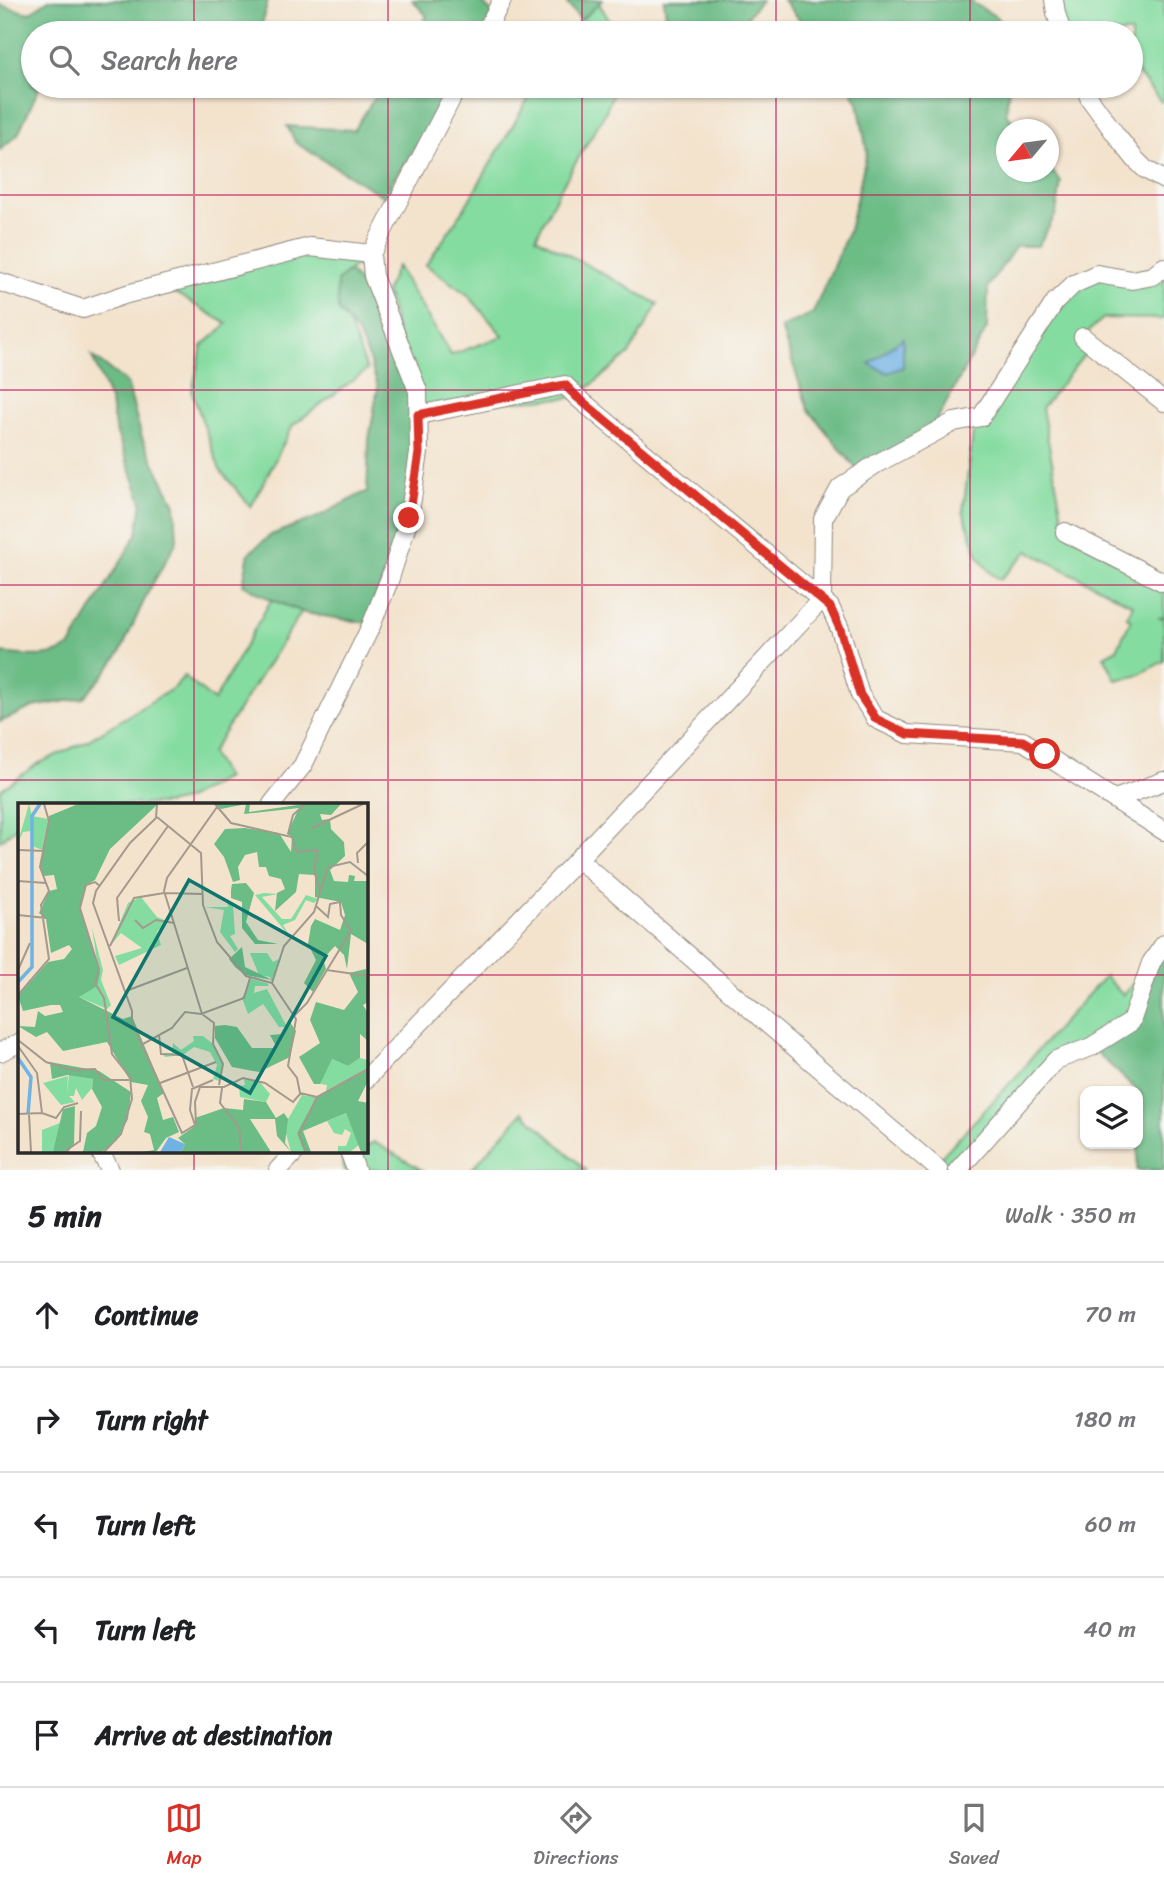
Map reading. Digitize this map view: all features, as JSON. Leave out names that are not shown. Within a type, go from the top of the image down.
[{"type":"street","points":[[491,21],[502,0]]},
{"type":"street","points":[[1054,0],[1058,21]]},
{"type":"street","points":[[273,803],[303,765],[371,626],[409,518],[419,453],[418,391],[373,276],[371,254],[452,98]]},
{"type":"street","points":[[1090,98],[1115,135],[1145,169],[1164,180]]},
{"type":"street","points":[[0,282],[83,309],[127,294],[310,247],[371,254]]},
{"type":"street","points":[[368,1077],[578,859],[822,599],[823,519],[840,488],[876,464],[954,422],[981,417],[1055,302],[1074,284],[1097,274],[1132,280],[1153,276],[1164,267]]},
{"type":"street","points":[[1083,337],[1164,402]]},
{"type":"street","points":[[418,415],[565,385],[830,607],[840,629],[860,695],[876,719],[907,734],[1023,741],[1164,831]]},
{"type":"street","points":[[1065,532],[1164,583]]},
{"type":"street","points":[[1115,799],[1164,781]]},
{"type":"street","points":[[578,859],[939,1170]]},
{"type":"street","points":[[958,1170],[1056,1060],[1091,1047],[1131,1021],[1151,963],[1164,944]]},
{"type":"street","points":[[0,1052],[18,1043]]},
{"type":"street","points":[[101,1153],[110,1170]]},
{"type":"street","points":[[278,1170],[294,1153]]},
{"type":"street","points":[[350,1153],[356,1170]]},
{"type":"green space","points":[[49,0],[268,0],[263,21],[21,21],[21,98],[34,98],[18,134],[0,150],[0,5],[29,13]]},
{"type":"green space","points":[[412,0],[479,0],[495,15],[492,21],[424,21],[427,16]]},
{"type":"green space","points":[[564,0],[603,0],[581,20]]},
{"type":"green space","points":[[597,0],[610,21],[580,21]]},
{"type":"green space","points":[[664,0],[761,0],[743,21],[667,21]]},
{"type":"green space","points":[[783,0],[968,0],[999,21],[801,21]]},
{"type":"green space","points":[[1056,0],[1164,0],[1164,100],[1161,102],[1143,80],[1143,21],[1062,21]]},
{"type":"green space","points":[[374,98],[450,98],[391,183],[396,204],[296,143],[287,126],[354,130]]},
{"type":"green space","points":[[529,98],[611,98],[536,237],[658,304],[629,354],[577,397],[418,408],[386,291],[397,266],[451,355],[503,336],[468,295],[426,265],[461,214]]},
{"type":"green space","points":[[856,98],[1008,98],[1006,113],[1011,119],[996,119],[996,182],[1059,182],[1059,180],[1061,182],[1056,214],[1038,246],[1016,246],[988,287],[987,328],[932,429],[858,471],[808,409],[781,328],[813,313],[849,230],[867,152]]},
{"type":"green space","points":[[310,247],[363,261],[349,271],[337,292],[367,370],[293,425],[251,507],[220,470],[192,392],[202,346],[227,324],[172,291]]},
{"type":"green space","points":[[1164,267],[1164,319],[1104,318],[1084,337],[1085,354],[1042,408],[1065,532],[1164,590],[1164,617],[1158,618],[1164,618],[1164,661],[1136,676],[1116,680],[1104,656],[1117,649],[1131,620],[1127,617],[1133,605],[1028,551],[1000,580],[978,556],[963,511],[975,418],[1082,280]]},
{"type":"green space","points":[[349,271],[366,290],[418,415],[410,510],[366,623],[305,613],[243,584],[249,553],[271,535],[318,517],[367,493],[369,439],[378,387],[358,334],[338,310],[337,281]]},
{"type":"green space","points":[[92,356],[127,383],[142,438],[175,505],[177,541],[148,592],[120,653],[83,698],[33,707],[0,722],[0,653],[45,655],[54,654],[70,646],[137,534],[142,502],[115,428],[111,403]]},
{"type":"green space","points":[[271,600],[302,611],[211,753],[226,778],[185,800],[171,803],[18,803],[18,826],[0,841],[0,790],[37,764],[85,742],[175,687],[184,676],[214,701]]},
{"type":"green space","points":[[1164,946],[1164,1170],[1137,1170],[1138,1149],[1143,1149],[1143,1086],[1132,1086],[1092,1048],[1131,1022]]},
{"type":"green space","points":[[1144,971],[1131,1022],[1054,1063],[958,1170],[947,1170],[938,1160],[1105,976],[1123,995]]},
{"type":"green space","points":[[523,1112],[586,1170],[471,1170]]},
{"type":"green space","points":[[374,1142],[422,1170],[344,1170],[342,1160],[354,1153],[368,1153],[368,1146]]},
{"type":"water","points":[[903,338],[903,367],[888,373],[869,364]]},
{"type":"route","points":[[409,518],[419,453],[418,415],[565,385],[830,607],[840,629],[860,695],[876,719],[907,734],[1023,741],[1045,754]]}]
